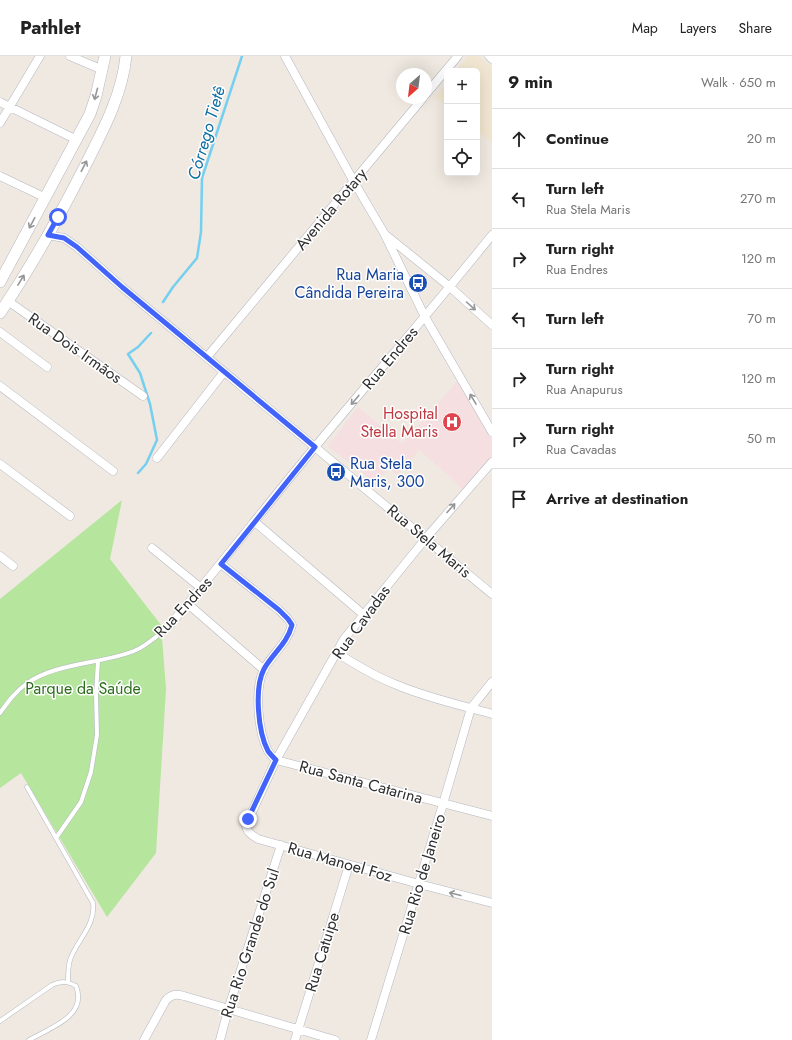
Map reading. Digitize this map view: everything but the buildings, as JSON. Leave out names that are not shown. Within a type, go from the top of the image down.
[{"type":"main road","points":[[0,282],[77,140],[93,105],[103,70],[105,56]]},
{"type":"main road","points":[[0,313],[48,235],[98,140],[109,116],[123,75],[126,56]]},
{"type":"street","points":[[0,122],[40,56]]},
{"type":"street","points":[[70,56],[103,70]]},
{"type":"street","points":[[285,56],[354,182],[384,233],[425,316],[492,432]]},
{"type":"street","points":[[432,87],[458,56]]},
{"type":"street","points":[[488,56],[492,59]]},
{"type":"street","points":[[0,102],[77,140]]},
{"type":"street","name":"Avenida Rotary","points":[[207,357],[418,104]]},
{"type":"street","points":[[0,176],[46,198]]},
{"type":"street","points":[[384,233],[450,287],[492,325]]},
{"type":"street","name":"Rua Stela Maris","points":[[48,235],[64,238],[77,247],[122,287],[492,594]]},
{"type":"street","name":"Rua Endres","points":[[169,626],[256,522],[315,447],[492,235]]},
{"type":"street","name":"Rua Dois Irmãos","points":[[8,301],[143,396]]},
{"type":"street","points":[[0,332],[47,367]]},
{"type":"street","points":[[157,458],[224,372]]},
{"type":"street","points":[[0,386],[113,471]]},
{"type":"street","name":"Rua Cavadas","points":[[258,838],[249,834],[246,830],[246,825],[276,760],[344,639],[426,538],[492,462]]},
{"type":"street","points":[[0,464],[70,516]]},
{"type":"street","points":[[256,522],[364,615]]},
{"type":"street","points":[[152,548],[201,588]]},
{"type":"street","points":[[0,556],[13,566]]},
{"type":"street","points":[[221,564],[279,610],[292,625],[289,636],[264,670],[259,686],[258,704],[262,732],[268,751],[276,760]]},
{"type":"street","points":[[188,604],[264,670]]},
{"type":"street","points":[[337,653],[360,668],[397,685],[442,701],[492,714]]},
{"type":"street","points":[[471,708],[492,682]]},
{"type":"street","name":"Rua Rio de Janeiro","points":[[371,1040],[471,708]]},
{"type":"street","name":"Rua Santa Catarina","points":[[276,760],[492,816]]},
{"type":"street","name":"Rua Manoel Foz","points":[[258,838],[350,865],[492,903]]},
{"type":"street","name":"Rua Rio Grande do Sul","points":[[220,1040],[228,1010],[281,845]]},
{"type":"street","name":"Rua Catuipe","points":[[295,1040],[350,865]]},
{"type":"street","points":[[144,1040],[166,1000],[170,996],[178,995],[335,1040]]},
{"type":"lane","name":"Rua Endres","points":[[0,713],[13,695],[26,683],[59,669],[98,661],[135,651],[150,642],[169,626]]},
{"type":"lane","points":[[56,838],[81,802],[91,772],[97,735],[96,694],[98,661]]},
{"type":"lane","points":[[27,787],[93,903],[94,910],[88,929],[80,939],[70,960],[68,982]]},
{"type":"lane","points":[[0,1021],[52,985],[62,981],[76,986],[79,992],[78,1003],[75,1010],[63,1022],[29,1040]]},
{"type":"shaded area","points":[[468,56],[478,56],[492,67],[492,143],[480,133],[480,68],[458,68]]},
{"type":"shaded area","points":[[444,86],[444,104],[435,97]]},
{"type":"shaded area","name":"Hospital Stella Maris","points":[[457,382],[492,438],[492,458],[463,490],[419,450],[397,475],[389,468],[375,483],[328,446],[358,407],[402,444]]},
{"type":"green space","name":"Parque da Saúde","points":[[122,500],[110,559],[161,625],[166,689],[156,853],[107,917],[21,773],[0,788],[0,599]]},
{"type":"waterway","name":"Córrego Tietê","points":[[163,302],[173,287],[197,258],[201,232],[202,178],[242,56]]},
{"type":"waterway","name":"Córrego Tietê","points":[[138,473],[146,464],[157,440],[150,404],[140,373],[128,354],[138,347],[151,333]]},
{"type":"place","name":"Rua Maria Cândida Pereira","points":[[418,283]]},
{"type":"place","name":"Hospital Stella Maris","points":[[452,422]]},
{"type":"place","name":"Rua Stela Maris, 300","points":[[336,472]]},
{"type":"route","points":[[58,217],[48,235],[64,238],[77,247],[99,268],[315,447],[221,564],[279,610],[292,625],[289,636],[264,670],[259,686],[258,704],[262,732],[268,751],[276,760],[248,819]]}]
